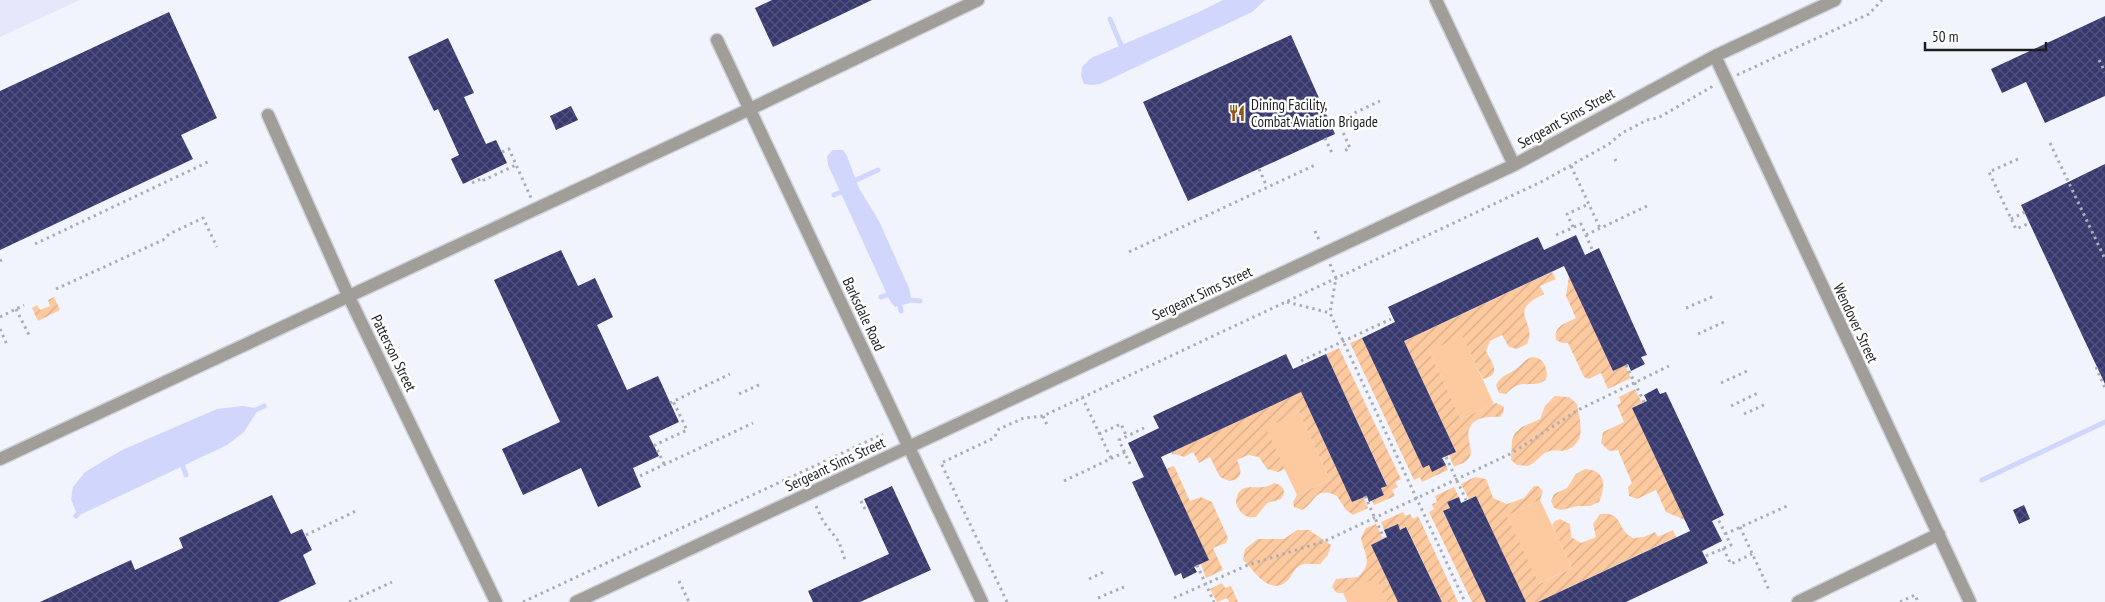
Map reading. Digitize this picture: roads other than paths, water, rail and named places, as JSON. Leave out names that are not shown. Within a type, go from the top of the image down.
[{"type":"street","points":[[0,459],[750,109],[978,0]]},
{"type":"street","points":[[1436,0],[1514,165]]},
{"type":"street","name":"Sergeant Sims Street","points":[[576,602],[1514,165],[1715,56],[1835,0]]},
{"type":"street","name":"Barksdale Road","points":[[717,40],[982,602]]},
{"type":"street","name":"Wendover Street","points":[[1715,56],[1828,302],[1970,602]]},
{"type":"street","name":"Patterson Street","points":[[268,115],[348,295],[496,602]]},
{"type":"street","points":[[1798,602],[1939,534]]},
{"type":"water","points":[[1223,0],[1265,0],[1252,12],[1100,84],[1084,84],[1081,76],[1082,67],[1091,58]]},
{"type":"water","points":[[833,150],[843,150],[847,156],[859,188],[879,221],[909,288],[910,303],[895,307],[890,301],[828,165],[827,156]]},
{"type":"water","points":[[243,406],[255,408],[256,413],[244,432],[227,445],[84,513],[79,515],[76,512],[71,499],[73,487],[85,472],[122,450],[217,409]]},
{"type":"waterway","points":[[1110,19],[1121,45]]},
{"type":"waterway","points":[[856,180],[878,170]]},
{"type":"waterway","points":[[834,195],[841,192]]},
{"type":"waterway","points":[[881,297],[887,295]]},
{"type":"waterway","points":[[911,300],[920,301]]},
{"type":"waterway","points":[[900,306],[901,311]]},
{"type":"waterway","points":[[256,410],[264,406]]},
{"type":"waterway","points":[[1982,480],[2105,422]]},
{"type":"waterway","points":[[183,467],[186,475]]},
{"type":"place","name":"Dining Facility, Combat Aviation Brigade","points":[[1237,113]]}]
